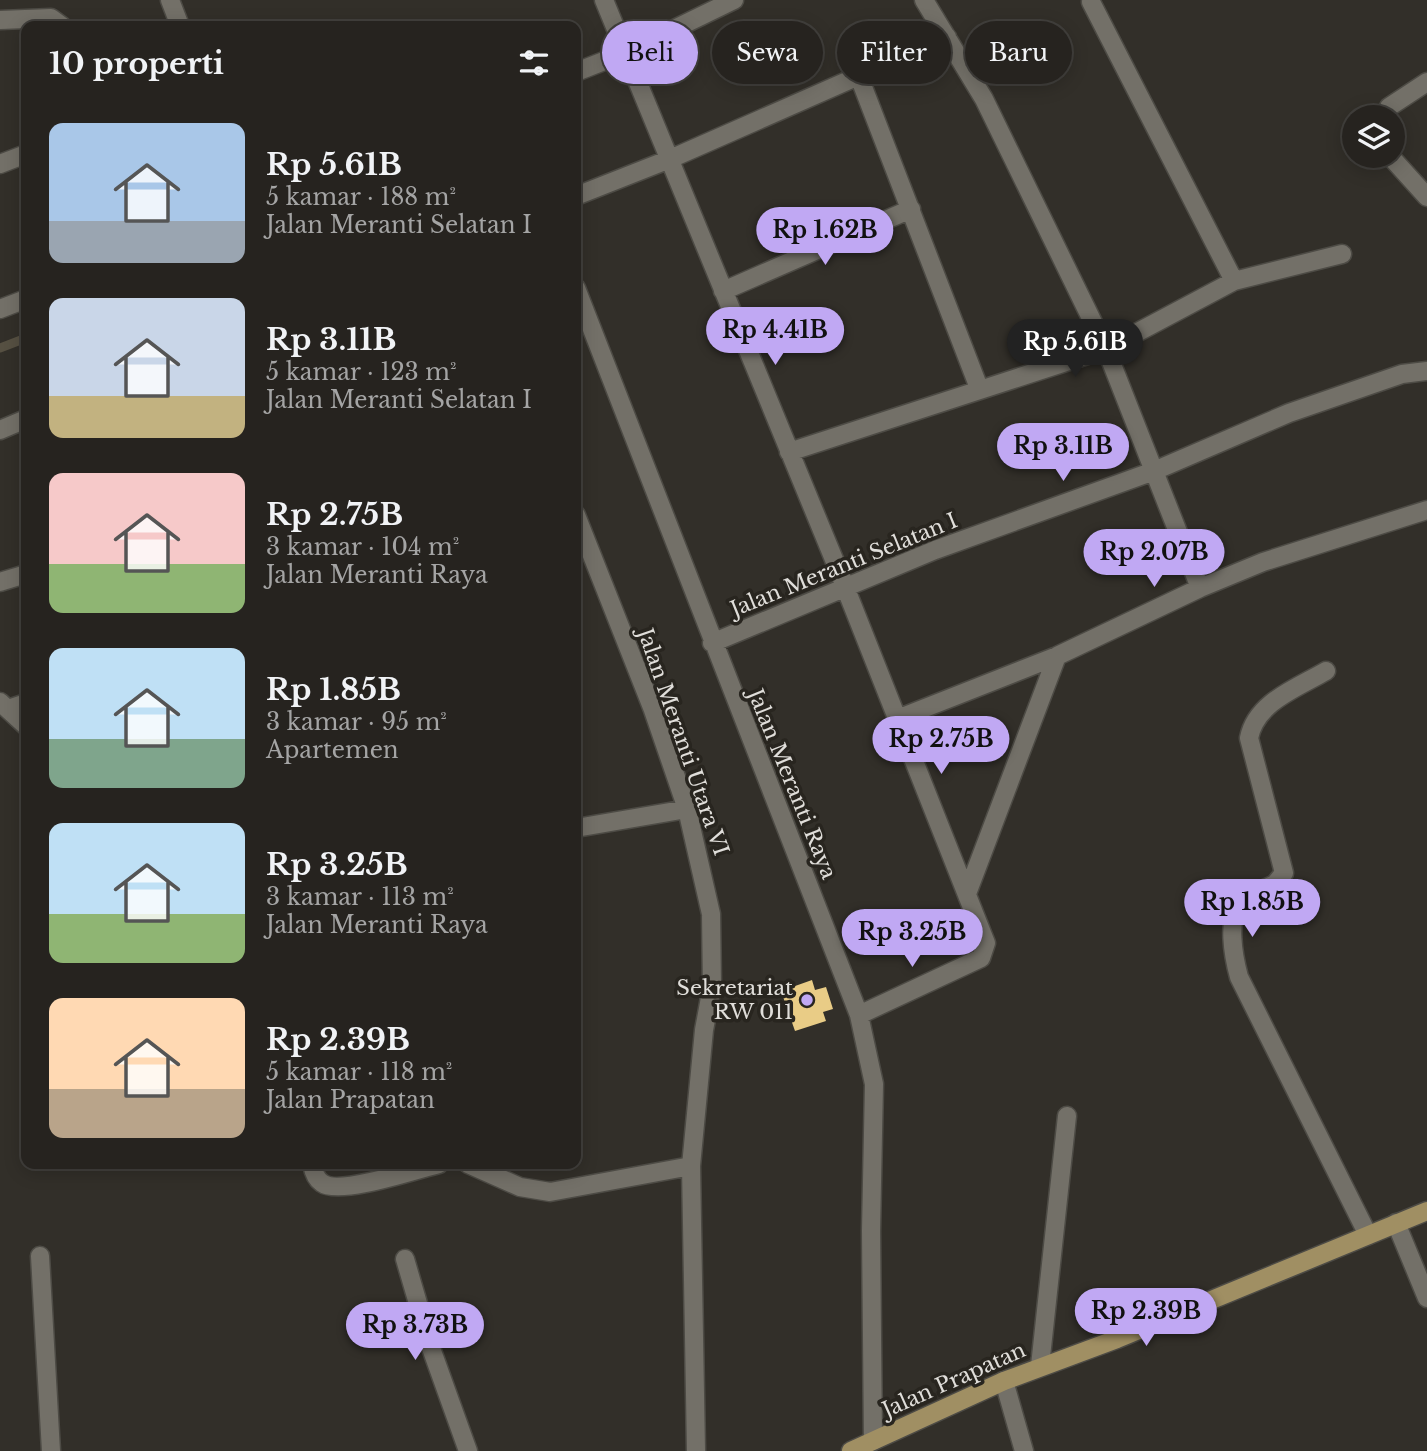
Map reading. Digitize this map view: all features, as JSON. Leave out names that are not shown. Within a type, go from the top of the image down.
[{"type":"main road","name":"Jalan Prapatan","points":[[850,1451],[1040,1366],[1117,1339],[1427,1211]]},
{"type":"street","points":[[170,0],[178,21]]},
{"type":"street","points":[[604,0],[613,21]]},
{"type":"street","points":[[691,21],[734,0]]},
{"type":"street","points":[[924,0],[937,21]]},
{"type":"street","points":[[1091,2],[1234,281]]},
{"type":"street","points":[[0,20],[51,18],[55,21]]},
{"type":"street","points":[[951,44],[984,99],[1106,349],[1200,589]]},
{"type":"street","points":[[581,70],[602,62]]},
{"type":"street","points":[[1392,105],[1427,82]]},
{"type":"street","points":[[581,194],[670,159],[837,83]]},
{"type":"street","points":[[641,84],[968,891],[986,943],[984,955],[859,1015]]},
{"type":"street","points":[[862,84],[979,388]]},
{"type":"street","points":[[0,164],[21,156]]},
{"type":"street","points":[[1401,168],[1427,197]]},
{"type":"street","points":[[723,291],[911,209]]},
{"type":"street","points":[[789,452],[979,388],[1106,349],[1234,281],[1342,254]]},
{"type":"street","points":[[0,309],[21,301]]},
{"type":"street","name":"Jalan Meranti Raya","points":[[581,301],[859,1015],[874,1084],[871,1231],[873,1441]]},
{"type":"street","name":"Jalan Meranti Selatan I","points":[[712,643],[935,550],[1154,471],[1289,413],[1402,374],[1427,372]]},
{"type":"street","points":[[0,430],[21,421]]},
{"type":"street","points":[[897,719],[1057,656],[1264,562],[1427,510]]},
{"type":"street","name":"Jalan Meranti Utara VI","points":[[581,528],[653,710],[687,809],[707,886],[713,950],[712,987],[704,1030],[691,1166],[696,1451]]},
{"type":"street","points":[[0,582],[21,576]]},
{"type":"street","points":[[968,891],[1057,656]]},
{"type":"street","points":[[1326,671],[1270,704],[1252,723],[1250,738],[1284,873],[1275,884],[1240,900],[1234,911],[1233,943],[1239,977],[1368,1235]]},
{"type":"street","points":[[4,706],[21,721]]},
{"type":"street","points":[[581,827],[687,809]]},
{"type":"street","points":[[1040,1366],[1067,1116]]},
{"type":"street","points":[[479,1169],[520,1187],[550,1192],[691,1166]]},
{"type":"street","points":[[314,1169],[318,1178],[331,1186],[379,1180],[420,1169]]},
{"type":"street","points":[[1396,1223],[1427,1298]]},
{"type":"street","points":[[40,1255],[51,1451]]},
{"type":"street","points":[[405,1259],[430,1348],[468,1451]]},
{"type":"street","points":[[1004,1381],[1024,1451]]},
{"type":"building","name":"Sekretariat RW 011","points":[[812,980],[815,990],[826,987],[833,1009],[823,1012],[826,1021],[795,1031],[781,991]]},
{"type":"waterway","points":[[0,348],[21,340]]},
{"type":"place","name":"Sekretariat RW 011","points":[[807,1000]]}]
